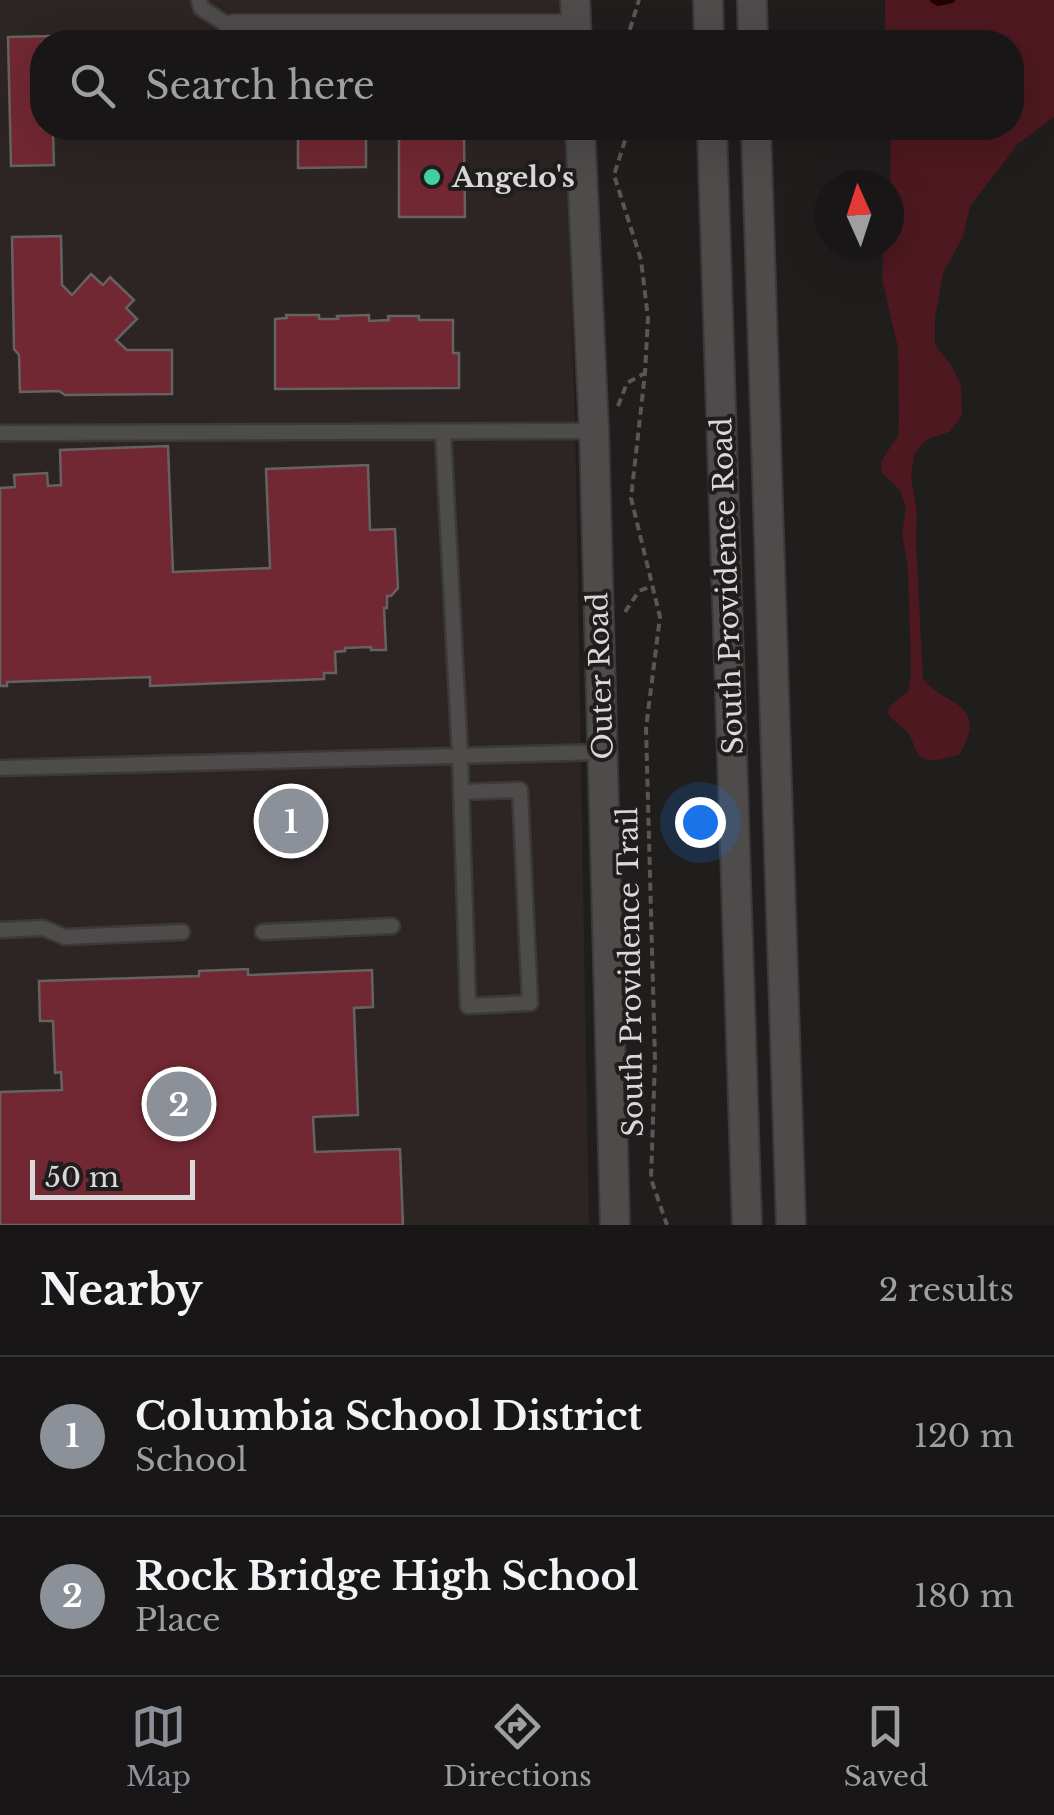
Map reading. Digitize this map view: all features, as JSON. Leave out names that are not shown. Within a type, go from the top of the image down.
[{"type":"main road","points":[[575,0],[576,30]]},
{"type":"main road","points":[[708,0],[709,30]]},
{"type":"main road","points":[[752,0],[753,30]]},
{"type":"main road","points":[[234,29],[283,30]]},
{"type":"main road","name":"Outer Road","points":[[581,140],[594,431],[616,1225]]},
{"type":"main road","name":"South Providence Road","points":[[712,140],[747,1225]]},
{"type":"main road","name":"South Providence Road","points":[[756,140],[791,1225]]},
{"type":"lane","points":[[199,0],[201,8],[234,29]]},
{"type":"lane","points":[[0,433],[594,431]]},
{"type":"lane","points":[[443,432],[468,1006],[530,1003],[520,790],[461,792]]},
{"type":"lane","points":[[0,768],[602,752]]},
{"type":"lane","points":[[263,932],[392,926]]},
{"type":"lane","points":[[0,930],[43,928],[65,937],[182,932]]},
{"type":"path","points":[[630,30],[639,0]]},
{"type":"path","name":"South Providence Trail","points":[[625,140],[614,175],[641,260],[648,318],[631,498],[660,617],[646,728],[656,1060],[651,1180],[668,1225]]},
{"type":"shaded area","points":[[0,0],[562,0],[563,30],[30,30],[30,140],[566,140],[589,1225],[0,1225]]},
{"type":"shaded area","points":[[885,0],[1054,0],[1054,117],[1024,140],[1024,30],[885,30]]},
{"type":"shaded area","points":[[891,140],[1023,140],[970,206],[963,237],[943,273],[935,345],[961,386],[962,416],[949,432],[926,440],[914,454],[911,477],[917,512],[923,679],[962,708],[970,725],[959,755],[937,760],[922,758],[908,733],[888,713],[890,706],[908,691],[911,672],[908,568],[902,533],[906,507],[900,490],[882,473],[881,461],[898,436],[899,423],[898,348],[882,279],[883,260],[904,260],[904,170],[890,170]]},
{"type":"building","points":[[30,36],[30,140],[53,140],[54,165],[11,166],[8,37]]},
{"type":"building","points":[[298,140],[366,140],[366,167],[298,168]]},
{"type":"building","name":"Angelo's","points":[[399,140],[464,140],[465,217],[399,217]]},
{"type":"building","points":[[61,236],[62,285],[72,295],[91,274],[103,285],[110,277],[134,300],[126,308],[137,319],[116,340],[127,350],[172,350],[172,394],[20,392],[19,355],[14,349],[12,237]]},
{"type":"building","points":[[286,315],[338,319],[337,316],[369,315],[369,321],[389,320],[388,316],[453,320],[453,353],[459,353],[459,388],[275,389],[275,319],[287,318]]},
{"type":"building","points":[[168,446],[173,572],[270,568],[266,469],[368,465],[370,530],[395,529],[398,588],[387,596],[384,608],[386,650],[345,648],[335,652],[336,673],[324,673],[324,679],[150,686],[150,677],[7,682],[7,686],[0,686],[0,488],[15,487],[14,475],[47,473],[48,486],[61,485],[60,450]]},
{"type":"building","points":[[248,969],[248,975],[372,970],[373,1007],[354,1008],[358,1115],[313,1117],[315,1152],[400,1149],[403,1225],[0,1225],[0,1092],[62,1090],[61,1072],[55,1073],[53,1021],[40,1021],[39,981],[199,976],[199,971]]},
{"type":"waterway","points":[[933,0],[952,0]]},
{"type":"place","name":"Angelo's","points":[[432,177]]},
{"type":"place","name":"Columbia School District","points":[[291,821]]},
{"type":"place","name":"Rock Bridge High School","points":[[179,1104]]}]
